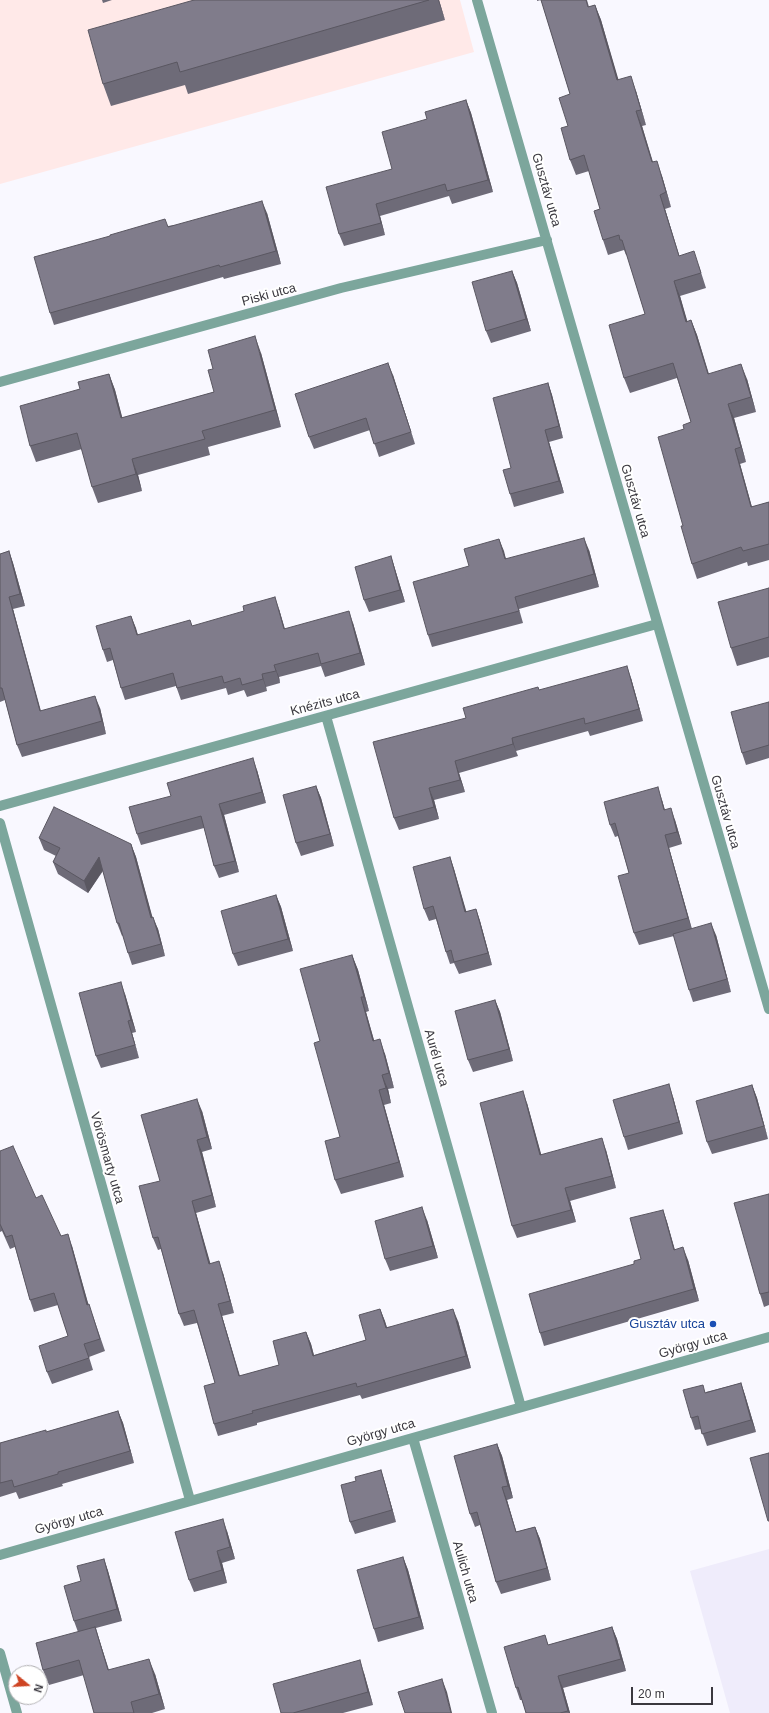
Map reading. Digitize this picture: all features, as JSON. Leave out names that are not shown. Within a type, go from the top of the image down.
[{"type":"street","name":"Gusztáv utca","points":[[477,0],[769,1009]]},
{"type":"street","name":"Piski utca","points":[[0,382],[341,288],[546,240]]},
{"type":"street","name":"Knézits utca","points":[[0,806],[657,624]]},
{"type":"street","name":"Aurél utca","points":[[326,716],[522,1407]]},
{"type":"street","name":"Vörösmarty utca","points":[[0,823],[190,1500]]},
{"type":"street","name":"György utca","points":[[0,1555],[769,1337]]},
{"type":"street","name":"Aulich utca","points":[[413,1438],[492,1713]]},
{"type":"street","points":[[0,1653],[17,1713]]},
{"type":"shaded area","points":[[0,0],[460,0],[474,52],[0,184]]},
{"type":"shaded area","points":[[769,1549],[769,1713],[730,1713],[690,1571]]},
{"type":"building","points":[[194,0],[429,0],[180,72],[177,62],[103,84],[88,30]]},
{"type":"building","points":[[541,0],[586,0],[588,7],[595,5],[617,80],[631,76],[641,110],[636,111],[652,162],[657,161],[666,192],[660,195],[679,256],[694,251],[701,273],[674,281],[686,322],[691,320],[708,374],[741,364],[751,397],[728,404],[741,447],[735,449],[751,507],[769,502],[769,544],[743,551],[741,547],[692,564],[658,437],[684,429],[683,425],[691,422],[673,363],[624,378],[609,325],[645,314],[622,240],[620,240],[619,235],[603,240],[594,211],[600,209],[584,155],[570,160],[561,128],[568,126],[559,98],[570,94]]},
{"type":"building","points":[[466,100],[488,180],[447,191],[445,184],[376,204],[381,223],[339,234],[326,187],[392,169],[382,132],[427,119],[425,112]]},
{"type":"building","points":[[262,201],[276,251],[220,267],[219,265],[50,313],[34,257],[165,219],[168,227]]},
{"type":"building","points":[[512,271],[526,319],[486,331],[472,282]]},
{"type":"building","points":[[255,336],[275,410],[202,431],[205,439],[132,459],[136,474],[92,487],[77,433],[30,446],[20,406],[80,389],[78,382],[109,374],[121,418],[214,392],[208,370],[213,369],[208,350]]},
{"type":"building","points":[[388,363],[411,432],[374,444],[366,418],[309,437],[295,394]]},
{"type":"building","points":[[548,383],[559,426],[545,430],[559,481],[510,494],[503,470],[511,468],[493,398]]},
{"type":"building","points":[[584,538],[594,574],[515,597],[519,611],[428,635],[413,582],[469,566],[464,549],[499,539],[505,559]]},
{"type":"building","points":[[9,551],[20,594],[9,597],[40,711],[95,696],[102,721],[17,745],[2,688],[0,688],[0,554]]},
{"type":"building","points":[[391,556],[400,590],[364,600],[355,567]]},
{"type":"building","points":[[769,588],[769,637],[731,648],[718,602]]},
{"type":"building","points":[[275,597],[284,629],[349,611],[360,653],[321,664],[318,653],[274,665],[276,671],[262,674],[263,679],[242,685],[240,678],[224,683],[222,676],[177,688],[173,673],[121,688],[110,648],[103,650],[96,626],[131,616],[137,635],[190,620],[192,626],[244,611],[243,606]]},
{"type":"building","points":[[627,666],[639,709],[585,724],[584,718],[512,738],[513,744],[455,761],[460,780],[429,788],[434,807],[394,818],[373,742],[466,718],[463,708],[538,687],[539,690]]},
{"type":"building","points":[[769,702],[769,745],[742,753],[731,712]]},
{"type":"building","points":[[253,758],[262,792],[219,804],[235,861],[214,866],[201,816],[137,834],[129,807],[171,796],[167,783]]},
{"type":"building","points":[[316,786],[330,834],[296,843],[283,795]]},
{"type":"building","points":[[658,787],[664,810],[671,808],[677,832],[665,835],[688,918],[634,933],[618,876],[629,873],[615,823],[610,825],[604,802]]},
{"type":"building","points":[[54,807],[131,844],[151,918],[153,917],[161,944],[128,953],[119,923],[117,923],[99,857],[84,881],[53,862],[60,848],[39,838]]},
{"type":"building","points":[[450,857],[465,912],[476,909],[488,953],[454,962],[451,950],[446,952],[433,906],[424,909],[413,867]]},
{"type":"building","points":[[276,895],[288,939],[233,954],[221,911]]},
{"type":"building","points":[[711,923],[727,979],[689,990],[673,934]]},
{"type":"building","points":[[352,955],[364,997],[361,997],[373,1041],[380,1039],[389,1073],[382,1075],[386,1088],[379,1090],[399,1162],[335,1180],[325,1141],[340,1137],[314,1043],[320,1041],[300,969]]},
{"type":"building","points":[[121,982],[131,1020],[128,1021],[135,1045],[96,1056],[79,993]]},
{"type":"building","points":[[495,1000],[509,1049],[468,1060],[455,1011]]},
{"type":"building","points":[[669,1084],[679,1122],[624,1137],[613,1100]]},
{"type":"building","points":[[752,1085],[764,1126],[707,1142],[696,1101]]},
{"type":"building","points":[[523,1091],[540,1155],[602,1138],[612,1176],[565,1188],[571,1210],[512,1226],[480,1103]]},
{"type":"building","points":[[197,1099],[207,1137],[197,1140],[212,1195],[192,1201],[209,1264],[219,1261],[230,1301],[218,1304],[239,1376],[279,1365],[273,1341],[306,1332],[313,1356],[366,1340],[359,1315],[380,1309],[386,1328],[453,1309],[466,1356],[357,1387],[356,1383],[252,1411],[253,1413],[214,1424],[204,1386],[215,1383],[194,1310],[179,1314],[158,1237],[153,1238],[139,1186],[160,1181],[141,1115]]},
{"type":"building","points":[[13,1146],[36,1198],[42,1195],[61,1236],[68,1234],[87,1305],[89,1304],[100,1339],[84,1344],[89,1358],[47,1372],[39,1346],[68,1336],[54,1293],[30,1300],[12,1235],[6,1237],[0,1224],[0,1151]]},
{"type":"building","points":[[769,1194],[769,1292],[760,1294],[734,1203]]},
{"type":"building","points":[[422,1207],[433,1246],[385,1259],[375,1221]]},
{"type":"building","points":[[663,1210],[674,1250],[683,1247],[694,1289],[540,1333],[529,1294],[634,1264],[634,1261],[641,1259],[630,1218]]},
{"type":"building","points":[[741,1383],[751,1420],[702,1434],[698,1416],[691,1418],[683,1390],[703,1385],[705,1393]]},
{"type":"building","points":[[118,1411],[130,1451],[58,1472],[58,1474],[14,1487],[12,1480],[0,1483],[0,1443],[46,1430],[46,1432]]},
{"type":"building","points":[[497,1444],[508,1486],[502,1487],[516,1532],[535,1527],[547,1568],[496,1582],[477,1512],[470,1514],[454,1456]]},
{"type":"building","points":[[769,1453],[769,1521],[768,1521],[750,1458]]},
{"type":"building","points":[[381,1470],[392,1510],[350,1522],[341,1485],[356,1481],[355,1477]]},
{"type":"building","points":[[223,1519],[230,1547],[217,1551],[222,1570],[189,1580],[175,1532]]},
{"type":"building","points":[[403,1557],[419,1617],[374,1629],[357,1570]]},
{"type":"building","points":[[104,1559],[117,1609],[74,1621],[64,1586],[81,1581],[77,1566]]},
{"type":"building","points":[[95,1627],[108,1670],[149,1659],[159,1694],[131,1702],[134,1713],[94,1713],[79,1660],[48,1669],[48,1665],[42,1665],[36,1643]]},
{"type":"building","points":[[612,1627],[621,1659],[558,1676],[568,1711],[560,1713],[526,1713],[518,1687],[516,1688],[504,1647],[545,1635],[548,1645]]},
{"type":"building","points":[[360,1660],[368,1692],[293,1713],[281,1713],[273,1684]]},
{"type":"building","points":[[442,1679],[451,1713],[405,1713],[398,1692]]},
{"type":"place","name":"Gusztáv utca","points":[[713,1324]]}]
